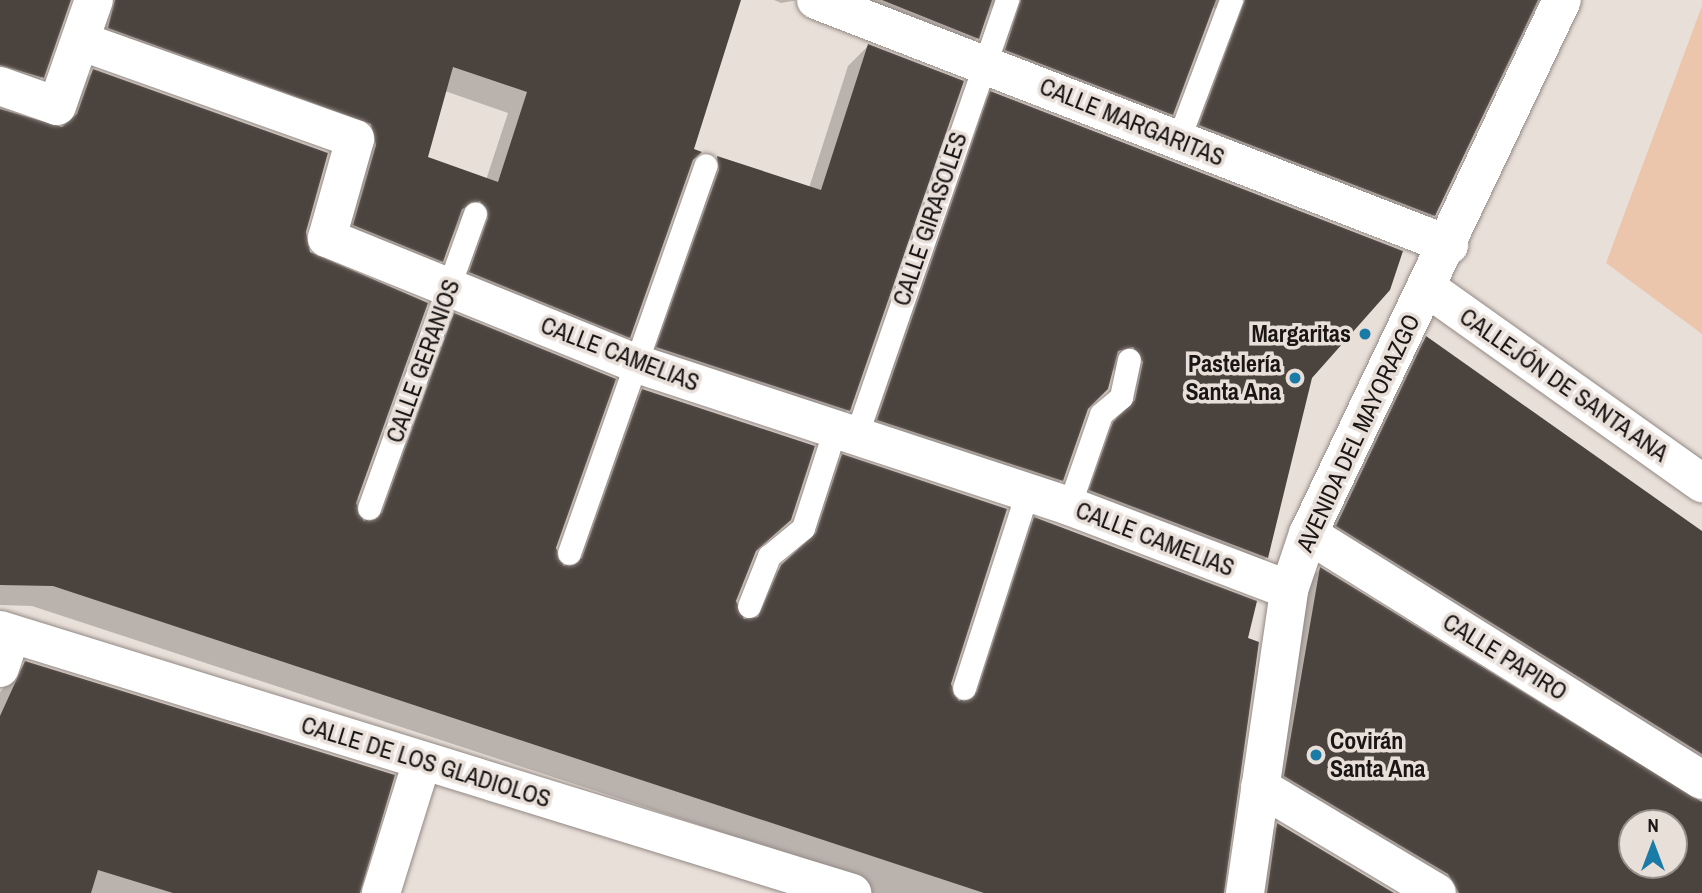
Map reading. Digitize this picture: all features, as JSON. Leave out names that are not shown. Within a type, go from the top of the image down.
[{"type":"street","points":[[0,86],[57,106],[94,0]]},
{"type":"street","name":"CALLE MARGARITAS","points":[[816,0],[985,61],[1177,143],[1449,244]]},
{"type":"street","name":"AVENIDA DEL MAYORAZGO","points":[[1245,893],[1289,590],[1308,534],[1449,244],[1562,0]]},
{"type":"street","name":"CALLE CAMELIAS","points":[[80,41],[355,139],[327,238],[637,364],[1026,496],[1069,506],[1289,590]]},
{"type":"street","name":"CALLEJÓN DE SANTA ANA","points":[[1426,287],[1702,483]]},
{"type":"street","name":"CALLE PAPIRO","points":[[1308,534],[1702,780]]},
{"type":"street","name":"CALLE DE LOS GLADIOLOS","points":[[4,644],[422,761],[847,892]]},
{"type":"street","points":[[382,893],[422,761]]},
{"type":"street","points":[[1260,787],[1437,893]]},
{"type":"lane","name":"CALLE GIRASOLES","points":[[749,606],[769,556],[803,528],[844,435],[1007,0]]},
{"type":"lane","points":[[1177,143],[1231,0]]},
{"type":"lane","points":[[569,553],[706,165]]},
{"type":"lane","name":"CALLE GERANIOS","points":[[369,508],[451,287],[475,214]]},
{"type":"lane","points":[[1069,506],[1101,414],[1121,397],[1129,360]]},
{"type":"lane","points":[[964,688],[1026,496]]},
{"type":"shaded area","points":[[1702,6],[1702,334],[1606,263]]},
{"type":"building","points":[[0,0],[71,0],[44,78],[0,65]]},
{"type":"building","points":[[115,0],[741,0],[694,149],[702,152],[693,160],[630,338],[469,272],[488,218],[480,201],[462,209],[443,262],[353,225],[376,145],[371,124],[108,28]],"holes":[[[453,67],[527,92],[498,182],[428,157]]]},
{"type":"building","points":[[882,0],[992,0],[979,39]]},
{"type":"building","points":[[1021,0],[1216,0],[1173,115],[1005,50]]},
{"type":"building","points":[[1245,0],[1538,0],[1435,216],[1199,125]]},
{"type":"building","points":[[868,44],[964,81],[850,411],[656,347],[719,170],[717,156],[821,190]]},
{"type":"building","points":[[93,69],[328,153],[306,232],[310,252],[428,303],[356,503],[364,521],[382,513],[454,313],[616,379],[556,548],[564,566],[582,558],[642,389],[815,446],[791,520],[756,551],[736,601],[744,619],[758,617],[781,565],[816,533],[842,454],[1007,509],[951,684],[959,701],[977,692],[1034,517],[1257,601],[1248,638],[1259,642],[1224,893],[984,893],[53,586],[0,585],[0,109],[62,127],[77,114]]},
{"type":"building","points":[[990,91],[1403,251],[1390,290],[1312,378],[1268,558],[1089,490],[1113,422],[1135,400],[1143,362],[1133,347],[1118,351],[1108,389],[1088,409],[1063,481],[877,420]]},
{"type":"building","points":[[1426,336],[1702,531],[1702,754],[1336,526]]},
{"type":"building","points":[[1320,567],[1702,802],[1702,893],[1459,893],[1448,874],[1284,776]]},
{"type":"building","points":[[25,661],[395,775],[360,893],[173,893],[98,870],[91,893],[0,893],[0,716]]},
{"type":"building","points":[[1277,823],[1394,893],[1267,893]]},
{"type":"place","name":"Margaritas","points":[[1365,334]]},
{"type":"place","name":"Pastelería Santa Ana","points":[[1295,378]]},
{"type":"place","name":"Covirán Santa Ana","points":[[1316,755]]}]
